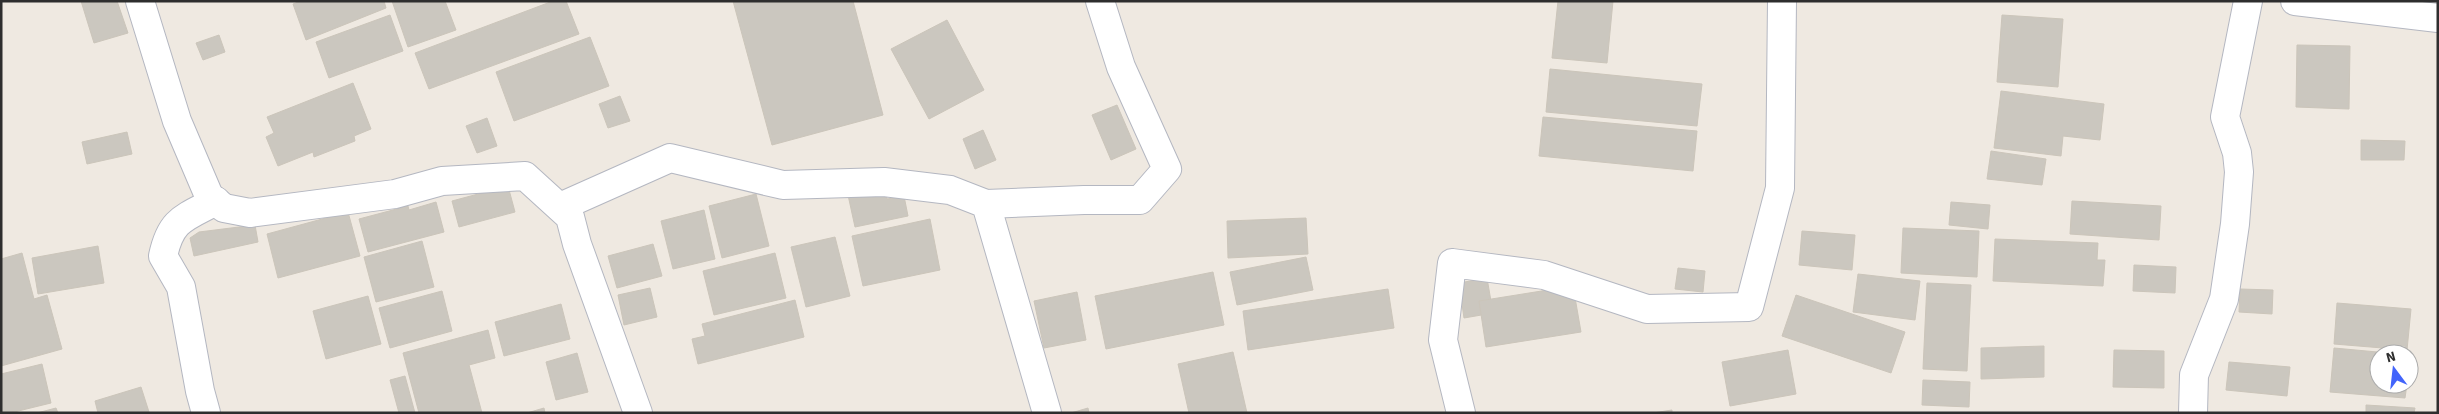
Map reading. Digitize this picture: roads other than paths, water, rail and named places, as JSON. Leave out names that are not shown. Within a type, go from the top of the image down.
[{"type":"street","points":[[140,1],[177,121],[210,196],[224,208],[250,213],[395,194],[427,187],[442,181],[525,176],[570,217],[577,244],[638,413]]},
{"type":"street","points":[[560,207],[670,158],[783,185],[884,182],[950,190],[986,204],[1140,200],[1167,169],[1121,67],[1100,1]]},
{"type":"street","points":[[1461,413],[1443,340],[1452,263],[1544,275],[1647,309],[1749,307],[1780,188],[1782,1]]},
{"type":"street","points":[[2193,413],[2194,375],[2224,299],[2232,243],[2239,172],[2236,153],[2225,117],[2248,1]]},
{"type":"street","points":[[2295,1],[2438,18]]},
{"type":"street","points":[[206,413],[200,391],[181,288],[163,256],[168,234],[180,219],[216,201]]},
{"type":"street","points":[[986,204],[1047,413]]}]
